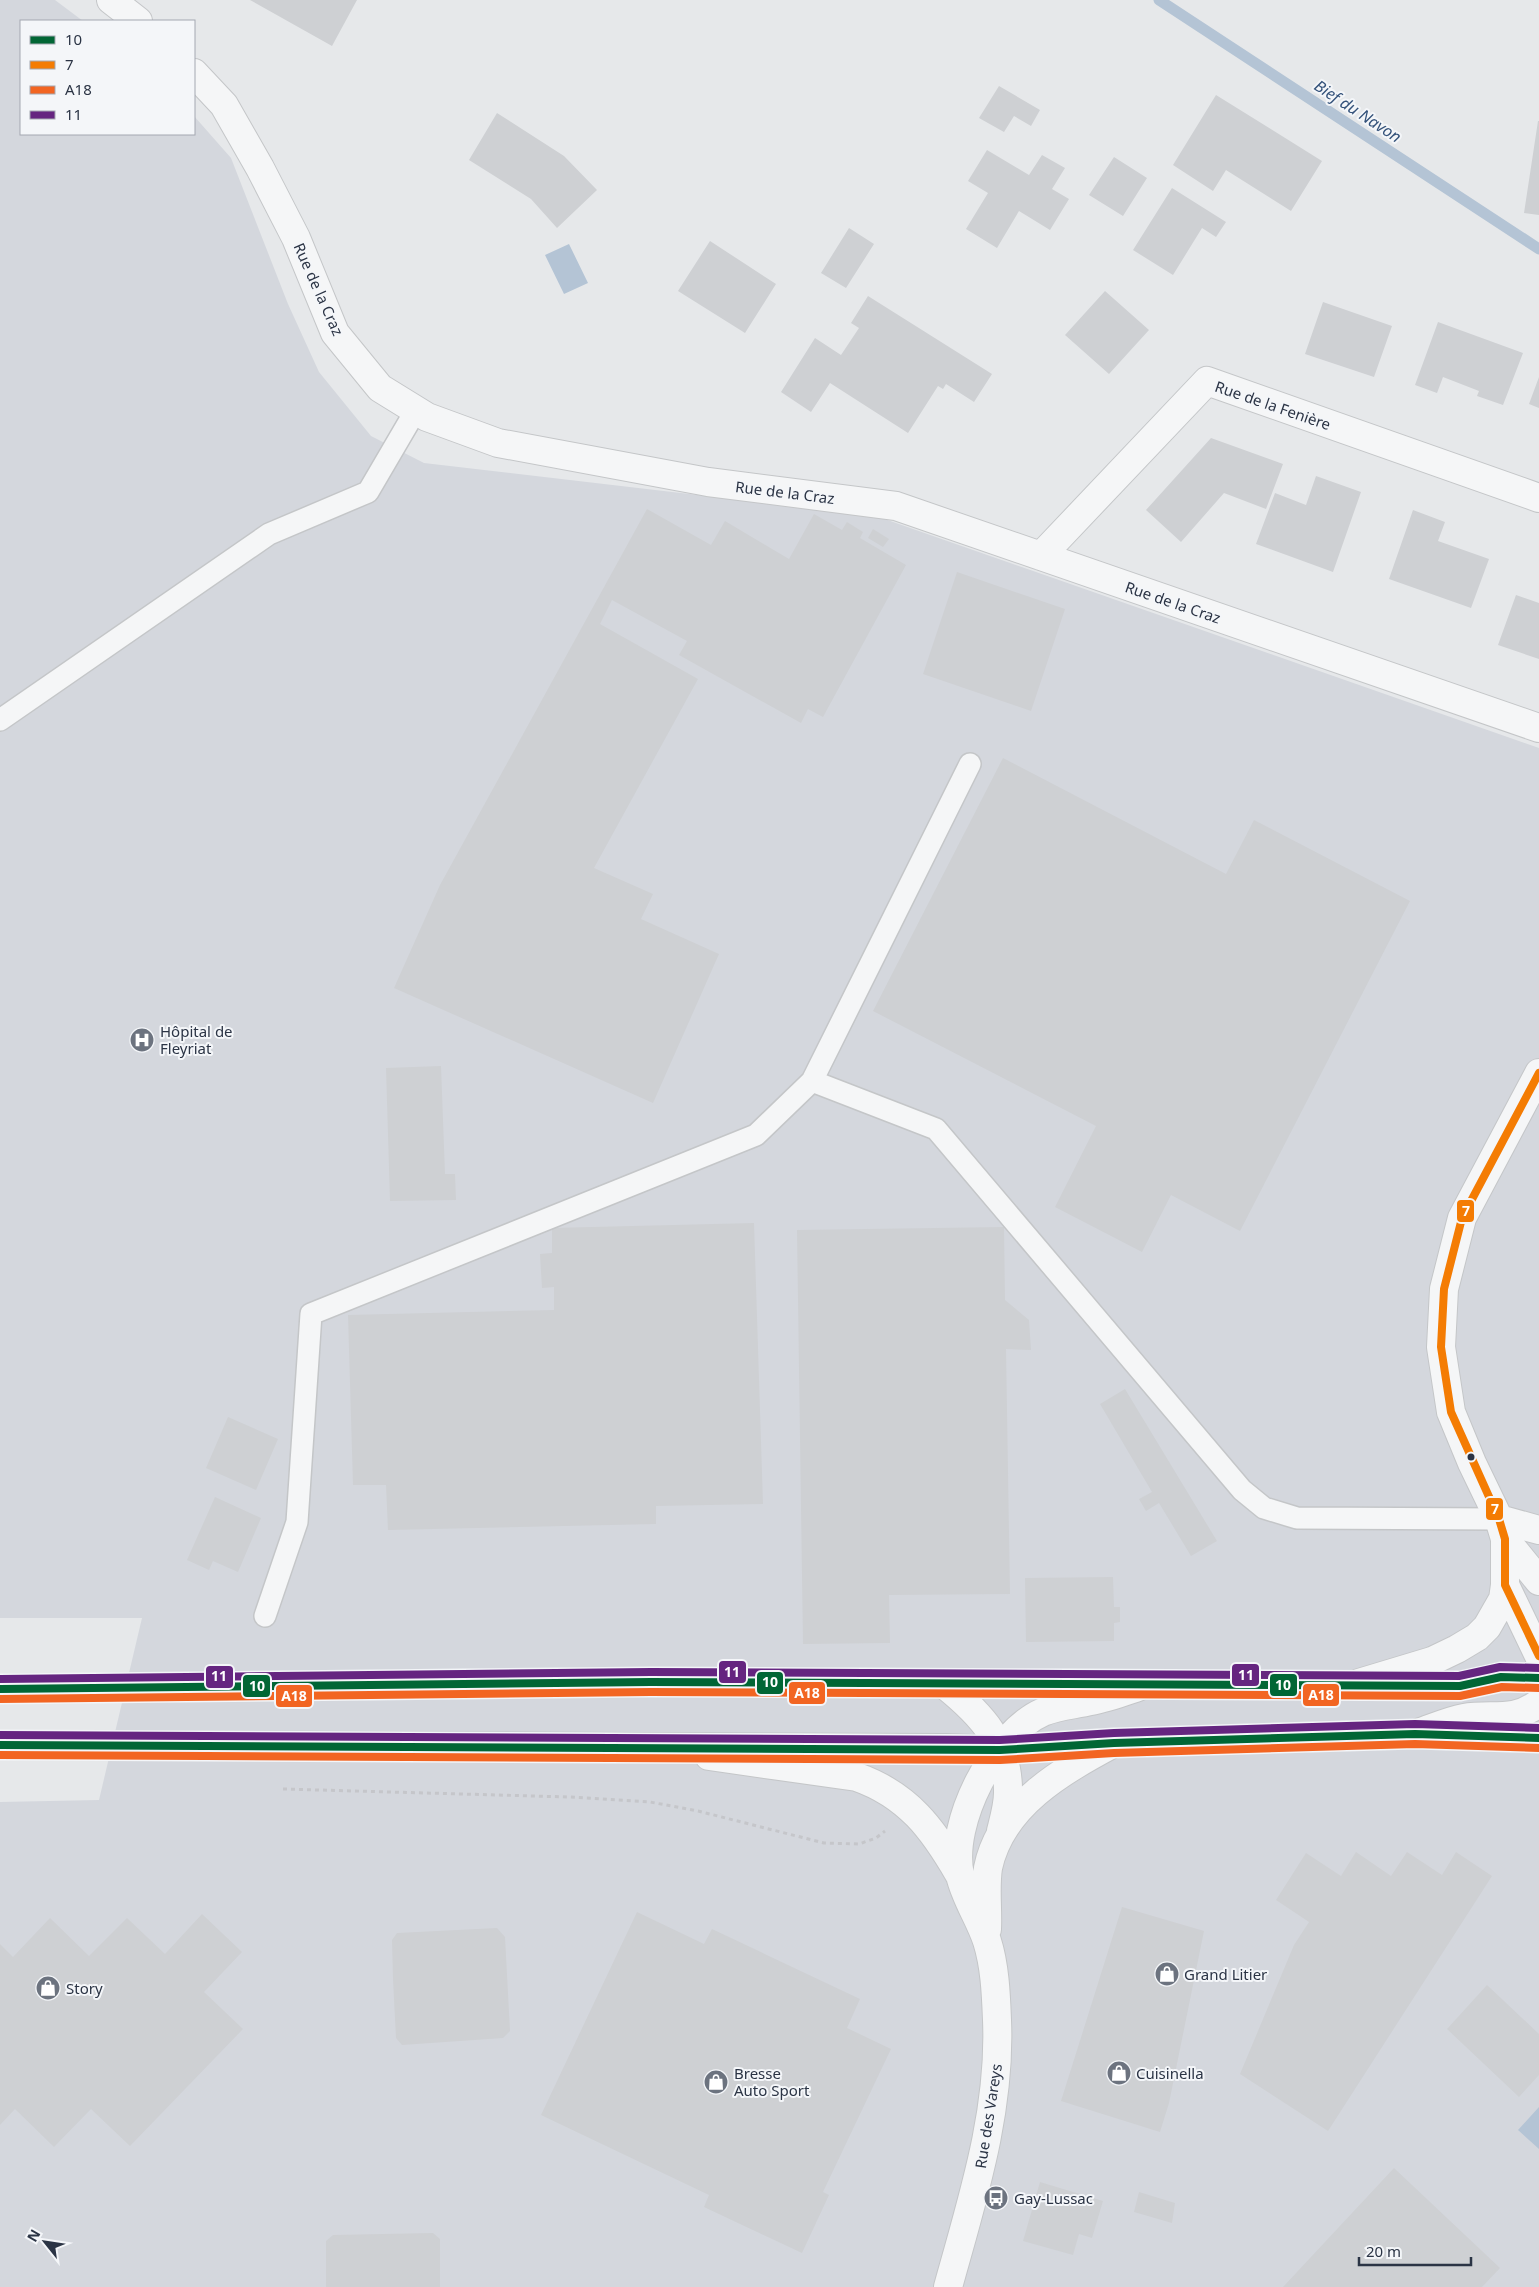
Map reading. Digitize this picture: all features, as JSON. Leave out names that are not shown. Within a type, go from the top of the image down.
[{"type":"main road","points":[[0,1689],[651,1682],[1142,1686],[1460,1686],[1501,1677],[1539,1678]]},
{"type":"main road","points":[[0,1745],[959,1748],[1000,1750],[1114,1743],[1415,1734],[1539,1738]]},
{"type":"street","points":[[111,0],[137,20]]},
{"type":"street","name":"Rue de la Craz","points":[[195,73],[224,105],[260,168],[296,238],[335,333],[380,388],[428,417],[498,443],[708,482],[896,506],[1539,728]]},
{"type":"street","name":"Rue de la Fenière","points":[[1041,556],[1207,381],[1539,498]]},
{"type":"street","points":[[1539,1073],[1462,1218],[1444,1290],[1441,1346],[1451,1412],[1472,1463],[1502,1529],[1539,1581]]},
{"type":"street","points":[[1502,1529],[1539,1530]]},
{"type":"street","points":[[1347,1686],[1432,1661],[1478,1637],[1497,1613],[1503,1599],[1505,1584],[1502,1529]]},
{"type":"street","points":[[1505,1584],[1539,1656]]},
{"type":"street","name":"Rue des Vareys","points":[[945,1685],[984,1722],[998,1741],[1006,1769],[1008,1794],[1000,1835],[988,1868],[987,1941]]},
{"type":"street","name":"Rue des Vareys","points":[[960,1874],[959,1846],[964,1816],[988,1765],[1016,1731],[1042,1713],[1057,1707],[1092,1701],[1142,1686]]},
{"type":"street","points":[[1415,1734],[1464,1718],[1502,1718],[1521,1713],[1539,1703]]},
{"type":"street","name":"Rue des Vareys","points":[[1000,1835],[1037,1790],[1062,1771],[1114,1743]]},
{"type":"street","name":"Rue des Vareys","points":[[645,1747],[857,1777],[879,1784],[914,1811],[940,1841],[960,1874],[992,1958],[997,2020],[997,2076],[986,2150],[948,2287]]},
{"type":"lane","points":[[0,720],[269,534],[368,492],[416,410]]},
{"type":"lane","points":[[266,1616],[297,1522],[311,1314],[756,1135],[812,1080],[970,764]]},
{"type":"lane","points":[[812,1080],[936,1129],[1242,1490],[1264,1508],[1298,1518],[1502,1529]]},
{"type":"path","points":[[283,1790],[569,1797],[650,1802],[698,1811],[824,1843],[859,1844],[876,1838],[888,1828]]},
{"type":"shaded area","points":[[0,0],[55,0],[82,20],[20,20],[20,135],[195,135],[195,117],[231,158],[288,304],[319,372],[371,436],[424,463],[876,516],[1539,748],[1539,2287],[0,2287],[0,1802],[99,1800],[142,1618],[0,1618]]},
{"type":"water","points":[[569,244],[588,283],[564,294],[545,255]]},
{"type":"water","points":[[1539,2107],[1539,2149],[1518,2130]]},
{"type":"building","points":[[250,0],[357,0],[332,46]]},
{"type":"building","points":[[999,86],[1040,110],[1031,126],[1014,116],[1004,132],[979,118]]},
{"type":"building","points":[[1216,95],[1322,161],[1291,211],[1226,170],[1213,191],[1173,165]]},
{"type":"building","points":[[497,113],[564,156],[597,190],[557,228],[531,199],[469,160]]},
{"type":"building","points":[[1539,121],[1539,215],[1524,213]]},
{"type":"building","points":[[987,150],[1029,175],[1042,155],[1065,168],[1052,189],[1069,199],[1050,230],[1019,211],[997,248],[966,229],[988,193],[968,181]]},
{"type":"building","points":[[1114,157],[1147,178],[1123,216],[1089,195]]},
{"type":"building","points":[[1172,188],[1226,222],[1216,237],[1202,228],[1173,275],[1133,250]]},
{"type":"building","points":[[849,228],[874,244],[846,288],[821,273]]},
{"type":"building","points":[[710,241],[776,284],[745,333],[678,291]]},
{"type":"building","points":[[1105,291],[1149,330],[1109,374],[1065,335]]},
{"type":"building","points":[[868,296],[992,374],[974,402],[946,384],[943,389],[938,386],[908,433],[830,383],[811,412],[781,392],[815,338],[841,355],[859,328],[851,323]]},
{"type":"building","points":[[1323,302],[1392,326],[1374,377],[1305,354]]},
{"type":"building","points":[[1438,322],[1523,353],[1503,405],[1477,396],[1479,391],[1443,377],[1437,393],[1415,385]]},
{"type":"building","points":[[1539,377],[1539,408],[1529,404]]},
{"type":"building","points":[[1211,438],[1283,464],[1266,509],[1224,493],[1181,542],[1146,510]]},
{"type":"building","points":[[1316,476],[1361,492],[1333,572],[1256,544],[1275,493],[1306,505]]},
{"type":"building","points":[[647,509],[711,545],[725,521],[789,559],[814,514],[842,530],[847,522],[863,532],[860,538],[906,565],[823,717],[808,709],[801,723],[679,655],[687,641],[612,600],[600,624],[698,679],[594,868],[653,894],[641,919],[719,954],[653,1103],[394,988],[440,885]]},
{"type":"building","points":[[1413,510],[1445,522],[1438,541],[1489,559],[1471,608],[1389,579]]},
{"type":"building","points":[[873,529],[889,539],[883,547],[868,538]]},
{"type":"building","points":[[957,572],[1065,609],[1031,711],[923,674]]},
{"type":"building","points":[[1516,595],[1539,603],[1539,659],[1498,645]]},
{"type":"building","points":[[1003,758],[1226,874],[1254,820],[1410,901],[1240,1231],[1171,1195],[1142,1252],[1055,1207],[1096,1126],[873,1011]]},
{"type":"building","points":[[441,1066],[445,1174],[455,1174],[456,1200],[390,1201],[386,1068]]},
{"type":"building","points":[[754,1223],[763,1504],[656,1506],[656,1524],[388,1530],[386,1485],[353,1485],[348,1315],[554,1310],[554,1287],[542,1288],[540,1254],[552,1253],[552,1228]]},
{"type":"building","points":[[1004,1227],[1005,1300],[1029,1320],[1031,1350],[1006,1349],[1010,1594],[889,1595],[890,1643],[803,1644],[797,1230]]},
{"type":"building","points":[[1125,1389],[1217,1541],[1191,1556],[1159,1503],[1146,1511],[1139,1499],[1152,1492],[1100,1404]]},
{"type":"building","points":[[228,1417],[278,1439],[256,1490],[206,1468]]},
{"type":"building","points":[[215,1497],[261,1518],[238,1572],[213,1561],[209,1570],[187,1560]]},
{"type":"building","points":[[1113,1577],[1114,1607],[1120,1607],[1120,1622],[1114,1623],[1114,1641],[1026,1642],[1025,1578]]},
{"type":"building","points":[[1356,1852],[1391,1876],[1407,1852],[1442,1875],[1456,1852],[1492,1876],[1328,2131],[1240,2074],[1294,1945],[1309,1922],[1276,1900],[1306,1853],[1341,1876]]},
{"type":"building","points":[[1122,1907],[1204,1931],[1169,2103],[1160,2132],[1061,2101]]},
{"type":"building","name":"Bresse Auto Sport","points":[[637,1912],[704,1944],[712,1929],[860,1999],[847,2028],[891,2049],[823,2192],[829,2195],[802,2253],[704,2207],[709,2195],[541,2115]]},
{"type":"building","points":[[202,1914],[242,1952],[204,1992],[243,2029],[130,2146],[91,2109],[54,2147],[15,2109],[0,2125],[0,1944],[13,1957],[50,1918],[89,1956],[127,1918],[165,1954]]},
{"type":"building","points":[[497,1928],[505,1937],[510,2031],[503,2038],[402,2045],[396,2038],[393,1979],[392,1940],[397,1933]]},
{"type":"building","points":[[1487,1985],[1539,2034],[1539,2075],[1519,2097],[1447,2029]]},
{"type":"building","points":[[1394,2168],[1500,2268],[1482,2287],[1283,2287]]},
{"type":"building","points":[[1040,2182],[1103,2201],[1092,2238],[1079,2234],[1073,2255],[1023,2241]]},
{"type":"building","points":[[1139,2192],[1175,2203],[1172,2223],[1134,2212]]},
{"type":"building","points":[[433,2233],[440,2239],[440,2287],[326,2287],[326,2241],[333,2235]]},
{"type":"waterway","name":"Bief du Navon","points":[[1159,0],[1539,249]]},
{"type":"transit line","name":"7","points":[[1539,1073],[1462,1218],[1444,1289],[1441,1347],[1451,1412],[1499,1519],[1505,1539],[1505,1585],[1539,1656]]},
{"type":"transit line","name":"11","points":[[0,1679],[651,1672],[1459,1676],[1500,1667],[1539,1668]]},
{"type":"transit line","name":"10","points":[[0,1689],[651,1682],[1460,1686],[1501,1677],[1539,1678]]},
{"type":"transit line","name":"A18","points":[[0,1699],[651,1692],[1460,1696],[1502,1687],[1539,1688]]},
{"type":"transit line","name":"11","points":[[0,1735],[1000,1740],[1114,1733],[1415,1724],[1539,1728]]},
{"type":"transit line","name":"10","points":[[0,1745],[1000,1750],[1114,1743],[1415,1734],[1539,1738]]},
{"type":"transit line","name":"A18","points":[[0,1755],[1000,1760],[1114,1753],[1415,1744],[1539,1748]]},
{"type":"place","name":"Hôpital de Fleyriat","points":[[142,1040]]},
{"type":"place","name":"Grand Litier","points":[[1167,1974]]},
{"type":"place","name":"Story","points":[[48,1988]]},
{"type":"place","name":"Cuisinella","points":[[1119,2073]]},
{"type":"place","name":"Bresse Auto Sport","points":[[716,2082]]},
{"type":"place","name":"Gay-Lussac","points":[[996,2198]]}]
